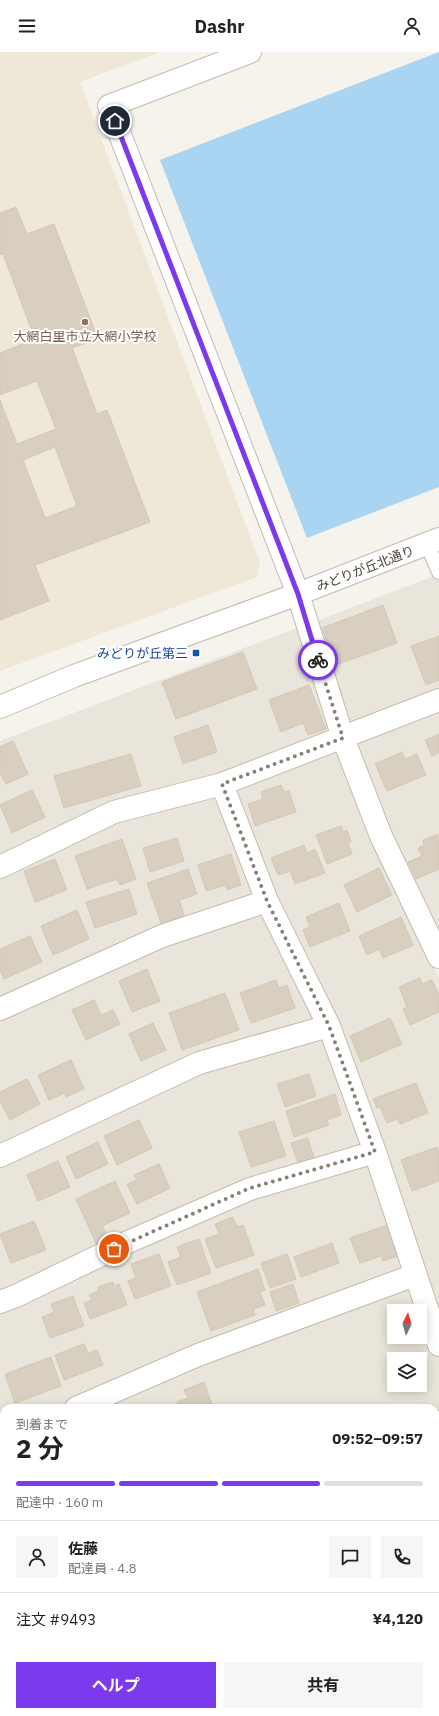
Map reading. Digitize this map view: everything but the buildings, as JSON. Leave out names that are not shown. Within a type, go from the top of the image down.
[{"type":"street","points":[[250,52],[109,106],[298,594],[343,738],[381,836],[439,957]]},
{"type":"street","name":"みどりが丘北通り","points":[[0,707],[74,676],[298,594],[433,541]]},
{"type":"street","points":[[0,867],[114,812],[222,784],[439,700]]},
{"type":"street","points":[[222,784],[267,901],[329,1026],[375,1152],[439,1345]]},
{"type":"street","points":[[0,1008],[162,936],[267,901]]},
{"type":"street","points":[[0,1156],[199,1063],[329,1026]]},
{"type":"street","points":[[0,1302],[16,1296],[128,1242],[250,1188],[375,1152]]},
{"type":"street","points":[[85,1404],[198,1355],[415,1275]]},
{"type":"lane","points":[[433,541],[439,572]]},
{"type":"shaded area","name":"大網白里市立大網小学校","points":[[0,52],[160,52],[80,82],[260,563],[257,577],[0,671]]},
{"type":"shaded area","points":[[439,574],[439,938],[387,824],[314,622]]},
{"type":"shaded area","points":[[297,628],[367,830],[430,956],[439,980],[439,1404],[0,1404],[0,741]]},
{"type":"water","points":[[439,52],[439,487],[307,538],[160,160]]},
{"type":"way so far","points":[[114,1249],[250,1188],[375,1152],[329,1026],[267,901],[222,784],[343,738],[318,660]]},
{"type":"place","name":"大網白里市立大網小学校","points":[[85,322]]},
{"type":"place","name":"みどりが丘第三","points":[[196,653]]},
{"type":"route","points":[[115,121],[298,594],[318,660]]}]
